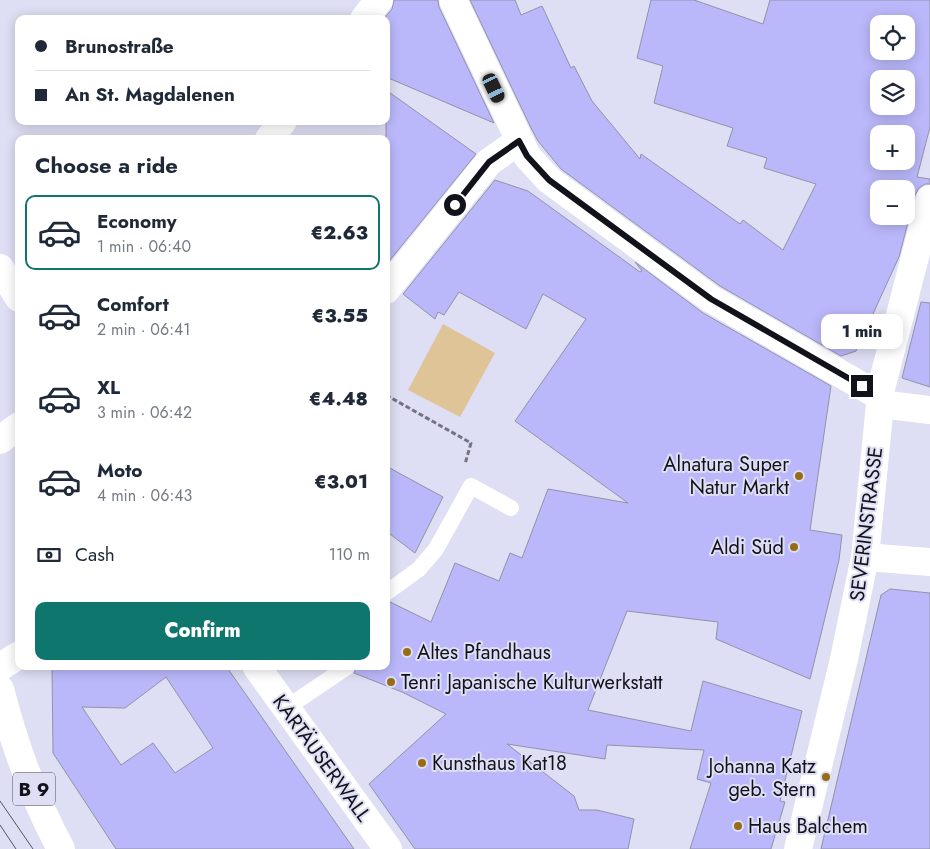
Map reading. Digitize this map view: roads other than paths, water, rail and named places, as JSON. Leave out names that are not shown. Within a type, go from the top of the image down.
[{"type":"street","points":[[367,15],[379,0]]},
{"type":"street","points":[[453,0],[519,141],[527,156],[549,180],[711,299],[880,400],[930,410]]},
{"type":"street","points":[[272,135],[280,125]]},
{"type":"street","points":[[390,285],[489,162],[519,141]]},
{"type":"street","name":"SEVERINSTRASSE","points":[[798,849],[844,659],[865,557],[880,400],[930,200]]},
{"type":"street","points":[[0,268],[15,292]]},
{"type":"street","points":[[0,440],[15,429]]},
{"type":"street","points":[[865,557],[930,562]]},
{"type":"street","points":[[0,667],[15,658]]},
{"type":"street","name":"KARTÄUSERWALL","points":[[259,670],[388,849]]},
{"type":"street","name":"B 9","points":[[0,689],[10,727],[37,796],[61,849]]},
{"type":"lane","points":[[390,585],[419,569],[436,549],[470,486],[511,508]]},
{"type":"lane","points":[[286,708],[342,670]]},
{"type":"tram line","points":[[0,801],[33,849]]},
{"type":"tram line","points":[[0,825],[16,849]]},
{"type":"place","name":"Alnatura Super Natur Markt","points":[[799,476]]},
{"type":"place","name":"Aldi Süd","points":[[794,547]]},
{"type":"place","name":"Altes Pfandhaus","points":[[407,652]]},
{"type":"place","name":"Tenri Japanische Kulturwerkstatt","points":[[391,682]]},
{"type":"place","name":"Kunsthaus Kat18","points":[[422,763]]},
{"type":"place","name":"Johanna Katz geb. Stern","points":[[826,777]]},
{"type":"place","name":"Haus Balchem","points":[[738,826]]}]
